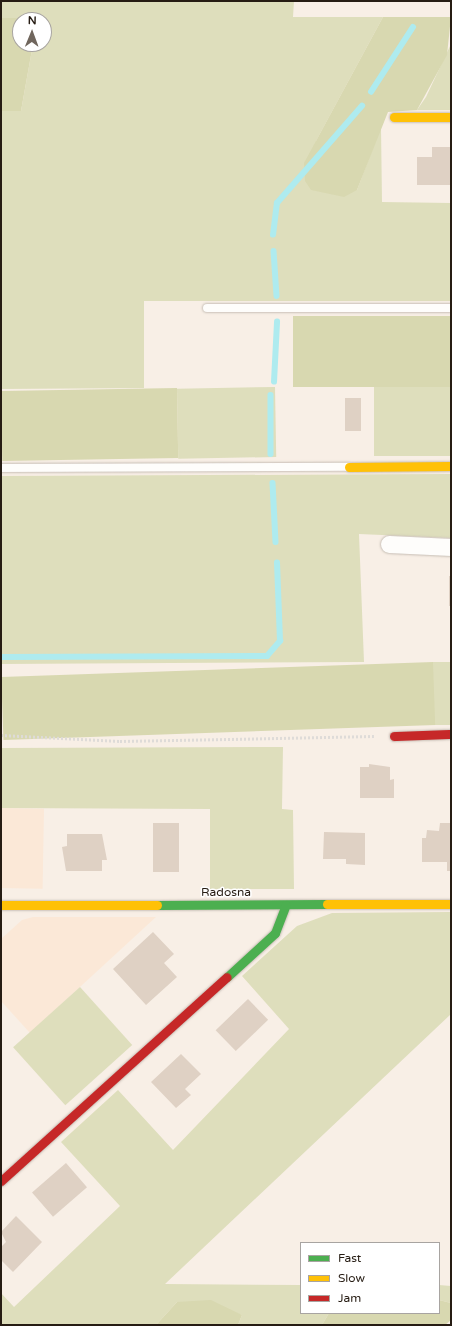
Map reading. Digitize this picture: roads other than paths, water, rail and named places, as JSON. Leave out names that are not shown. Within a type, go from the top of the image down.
[{"type":"street","points":[[394,117],[451,118]]},
{"type":"street","points":[[349,467],[451,466]]},
{"type":"street","points":[[389,544],[451,547]]},
{"type":"street","points":[[394,736],[451,734]]},
{"type":"street","name":"Radosna","points":[[1,905],[451,904]]},
{"type":"street","points":[[1,1181],[275,934],[286,905]]},
{"type":"lane","points":[[207,308],[451,308]]},
{"type":"lane","points":[[1,468],[349,467]]},
{"type":"waterway","points":[[371,92],[413,27]]},
{"type":"waterway","points":[[273,235],[277,203],[362,106]]},
{"type":"waterway","points":[[274,251],[277,296]]},
{"type":"waterway","points":[[274,382],[277,322]]},
{"type":"waterway","points":[[271,395],[271,454]]},
{"type":"waterway","points":[[273,483],[276,542]]},
{"type":"waterway","points":[[1,657],[267,656],[280,641],[277,563]]}]
